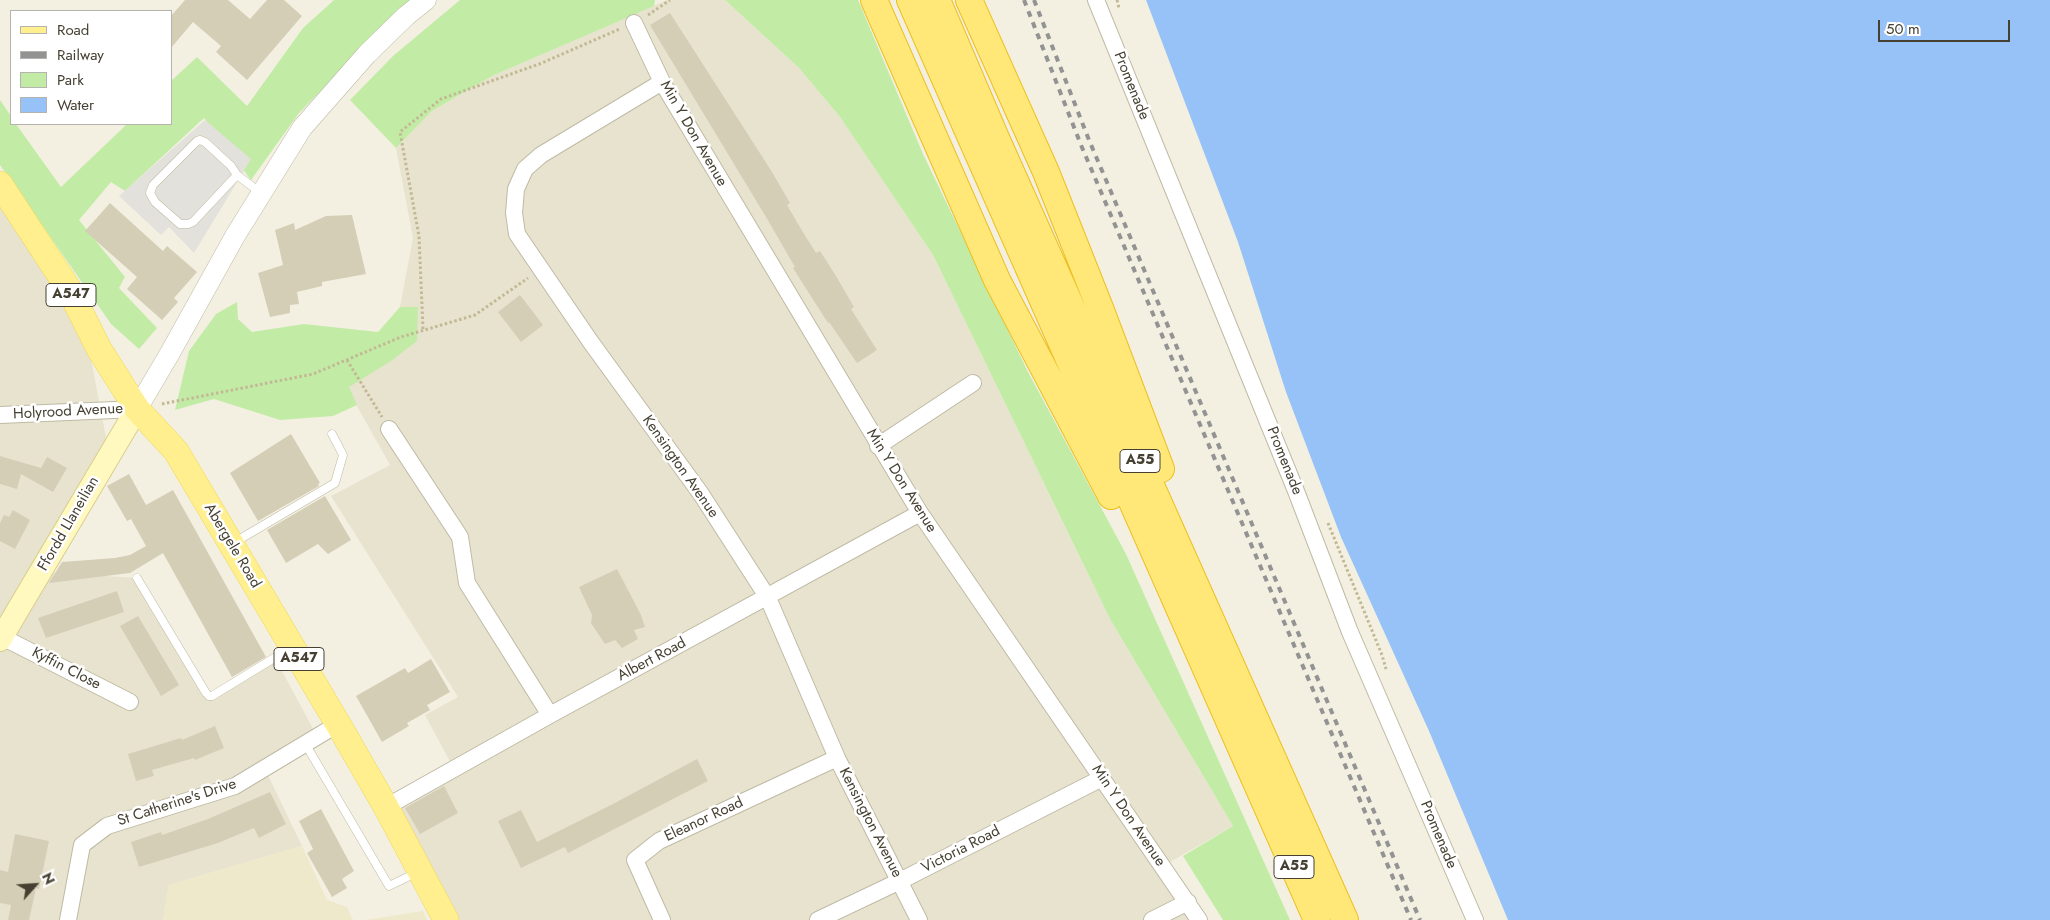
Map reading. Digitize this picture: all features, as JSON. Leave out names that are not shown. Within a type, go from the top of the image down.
[{"type":"highway","points":[[874,0],[997,280],[1220,702]]},
{"type":"highway","name":"A55","points":[[910,0],[1317,920]]},
{"type":"highway","name":"A55","points":[[937,0],[996,138],[1345,920]]},
{"type":"highway","points":[[968,0],[1046,172],[1100,308],[1240,685]]},
{"type":"main road","name":"Abergele Road","points":[[0,184],[70,291],[99,349],[137,409],[176,451],[386,807],[446,920]]},
{"type":"main road","name":"Ffordd Llaneilian","points":[[1,638],[137,409]]},
{"type":"street","points":[[137,409],[261,193],[302,128],[367,54],[406,16],[426,0]]},
{"type":"street","name":"Promenade","points":[[1096,0],[1296,491],[1350,632],[1475,920]]},
{"type":"street","name":"Min Y Don Avenue","points":[[634,23],[662,82],[920,514],[1199,920]]},
{"type":"street","name":"Kensington Avenue","points":[[662,82],[540,155],[525,169],[516,188],[514,213],[517,234],[701,494],[768,598],[837,758],[919,920]]},
{"type":"street","points":[[878,446],[973,383]]},
{"type":"street","name":"Holyrood Avenue","points":[[0,416],[137,409]]},
{"type":"street","points":[[389,429],[460,537],[467,583],[550,715]]},
{"type":"street","name":"Albert Road","points":[[386,807],[550,715],[920,514]]},
{"type":"street","name":"Kyffin Close","points":[[1,638],[130,702]]},
{"type":"street","name":"St Catherine's Drive","points":[[68,920],[82,845],[107,826],[235,786],[338,724]]},
{"type":"street","name":"Eleanor Road","points":[[662,920],[635,860],[659,841],[837,758]]},
{"type":"street","name":"Victoria Road","points":[[818,920],[900,881],[1102,778]]},
{"type":"street","points":[[1152,920],[1188,902]]},
{"type":"lane","points":[[237,174],[188,224],[180,224],[155,202],[150,193],[153,185],[196,141],[200,140],[205,142],[237,174],[261,193]]},
{"type":"lane","points":[[231,544],[335,483],[343,455],[332,434]]},
{"type":"lane","points":[[137,578],[209,696],[212,696],[292,647]]},
{"type":"lane","points":[[306,745],[389,886],[420,871]]},
{"type":"path","points":[[423,329],[419,236],[400,132],[441,99],[542,63],[634,23],[670,0]]},
{"type":"path","points":[[137,409],[313,374],[423,329],[475,315],[540,269]]},
{"type":"path","points":[[347,360],[389,429]]},
{"type":"shaded area","points":[[667,0],[725,0],[799,68],[840,117],[933,255],[1110,619],[1233,826],[1163,866],[1199,920],[446,920],[386,807],[454,769],[425,715],[458,697],[331,496],[390,465],[348,390],[379,332],[400,307],[413,238],[396,148],[432,111],[492,76]]},
{"type":"shaded area","points":[[205,120],[251,159],[194,253],[169,227],[161,235],[119,196]]},
{"type":"shaded area","points":[[0,184],[70,291],[92,364],[109,453],[41,572],[137,578],[209,696],[275,658],[318,738],[265,769],[302,846],[169,885],[163,920],[0,920]]},
{"type":"shaded area","points":[[302,846],[327,900],[347,907],[353,920],[163,920],[169,885]]},
{"type":"shaded area","points":[[423,911],[427,920],[365,920]]},
{"type":"green space","points":[[334,0],[415,0],[365,46],[299,113],[251,180],[204,118],[125,191],[111,182],[79,220],[125,277],[119,288],[157,328],[139,349],[111,324],[0,165],[0,100],[10,115],[10,125],[17,125],[61,187],[126,125],[172,125],[172,80],[197,57],[247,106],[303,28]]},
{"type":"green space","points":[[460,0],[655,0],[654,6],[492,76],[432,111],[396,148],[350,100],[393,56]]},
{"type":"green space","points":[[725,0],[858,0],[923,154],[1028,372],[1126,554],[1290,920],[1223,920],[1183,856],[1233,826],[1110,619],[933,255],[840,117],[799,68]]},
{"type":"green space","points":[[237,302],[238,319],[252,332],[304,324],[378,332],[400,307],[418,307],[417,341],[391,361],[349,387],[357,405],[333,416],[280,420],[214,399],[175,410],[189,351],[216,314]]},
{"type":"water","points":[[1146,0],[2050,0],[2050,920],[1508,920],[1429,731],[1341,537],[1286,392],[1238,242]]},
{"type":"building","points":[[185,0],[228,0],[250,19],[267,0],[284,0],[302,16],[247,80],[216,52],[221,46],[193,22],[172,47],[172,15]]},
{"type":"building","points":[[670,13],[772,172],[790,203],[787,205],[816,253],[820,251],[836,276],[854,307],[851,309],[877,350],[857,363],[828,323],[793,268],[795,267],[766,217],[650,25]]},
{"type":"building","points":[[110,203],[163,251],[167,246],[197,272],[174,298],[178,302],[162,320],[127,289],[137,277],[85,231]]},
{"type":"building","points":[[352,215],[366,274],[322,282],[322,286],[297,292],[299,304],[290,305],[290,313],[270,317],[258,273],[283,265],[275,230],[294,223],[295,230],[326,216]]},
{"type":"building","points":[[520,295],[543,325],[521,342],[498,312]]},
{"type":"building","points":[[291,434],[320,483],[318,484],[319,486],[258,521],[230,473]]},
{"type":"building","points":[[0,456],[41,468],[47,457],[67,468],[53,492],[21,474],[17,489],[0,484]]},
{"type":"building","points":[[129,474],[146,505],[173,490],[266,657],[232,677],[163,553],[130,573],[49,583],[62,562],[115,558],[130,555],[146,546],[131,519],[127,521],[107,486]]},
{"type":"building","points":[[325,496],[351,540],[328,554],[318,544],[286,563],[267,530]]},
{"type":"building","points":[[13,510],[30,520],[15,549],[0,541],[0,523],[4,515],[9,517]]},
{"type":"building","points":[[617,569],[641,615],[645,627],[634,630],[638,639],[622,648],[615,640],[605,644],[591,623],[592,615],[579,587]]},
{"type":"building","points":[[117,591],[124,612],[46,638],[38,618]]},
{"type":"building","points":[[138,616],[179,685],[161,696],[120,626]]},
{"type":"building","points":[[431,659],[450,692],[427,705],[430,710],[407,723],[409,726],[382,742],[356,696],[405,668],[408,673]]},
{"type":"building","points":[[215,726],[224,748],[195,760],[194,758],[152,770],[154,776],[136,781],[128,754],[181,738],[182,740]]},
{"type":"building","points":[[697,759],[708,781],[568,853],[565,847],[521,868],[498,821],[521,810],[537,842]]},
{"type":"building","points":[[444,786],[458,813],[420,834],[405,808]]},
{"type":"building","points":[[270,792],[286,824],[259,838],[254,828],[218,843],[139,867],[131,842],[161,832],[162,835],[208,819]]},
{"type":"building","points":[[321,809],[354,871],[342,879],[347,888],[332,897],[307,853],[313,849],[299,821]]},
{"type":"building","points":[[15,834],[49,841],[39,889],[36,888],[29,920],[8,920],[11,905],[0,903],[0,870],[8,872]]},
{"type":"railway","points":[[1024,0],[1081,145],[1411,920]]},
{"type":"railway","points":[[1034,0],[1089,140],[1420,920]]}]
